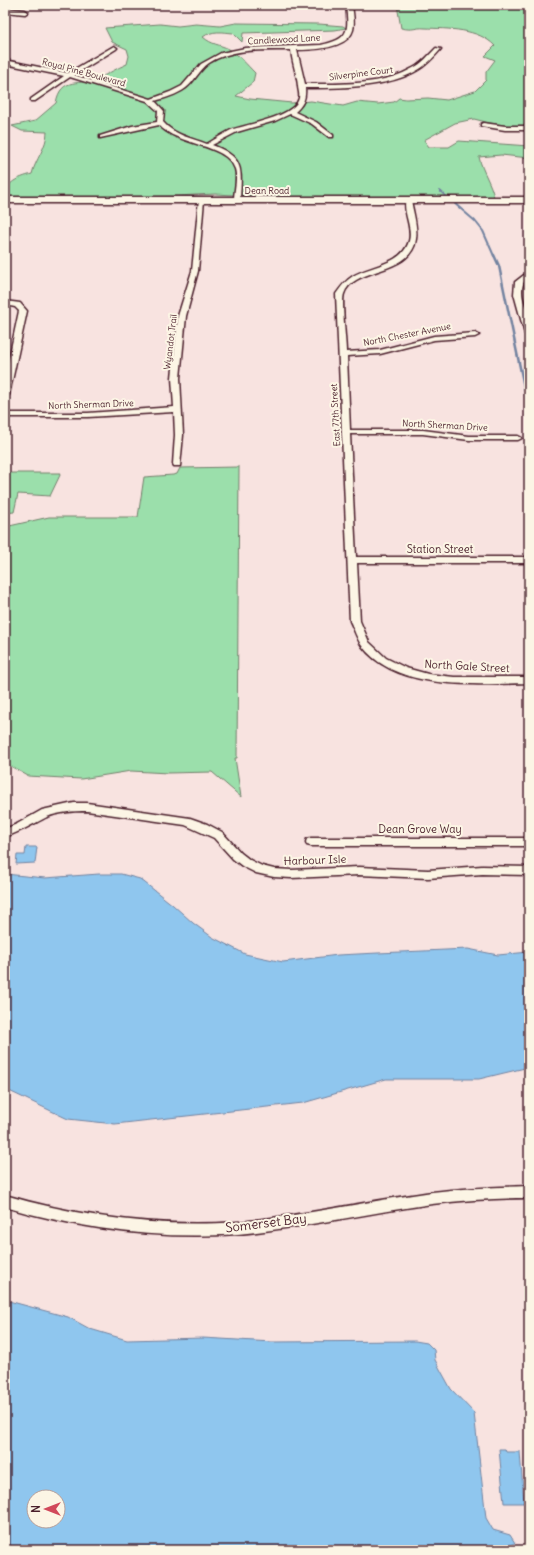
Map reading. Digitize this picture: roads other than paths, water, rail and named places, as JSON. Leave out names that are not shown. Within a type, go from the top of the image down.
[{"type":"street","name":"Candlewood Lane","points":[[150,101],[183,87],[203,65],[222,55],[249,49],[317,47],[336,43],[349,35],[351,31],[349,5]]},
{"type":"street","points":[[5,10],[25,12]]},
{"type":"street","points":[[33,100],[68,76],[114,48]]},
{"type":"street","points":[[207,146],[236,131],[290,112],[300,103],[300,71],[294,57],[294,48]]},
{"type":"street","name":"Silverpine Court","points":[[301,86],[340,86],[398,77],[419,68],[438,49]]},
{"type":"street","name":"Royal Pine Boulevard","points":[[5,62],[101,84],[150,101]]},
{"type":"street","points":[[150,101],[160,111],[160,123],[164,127],[178,135],[226,154],[236,164],[238,172],[237,200]]},
{"type":"street","points":[[290,112],[314,123],[331,136]]},
{"type":"street","points":[[102,137],[132,128],[160,123]]},
{"type":"street","points":[[483,125],[505,128],[529,128]]},
{"type":"street","name":"Dean Road","points":[[5,200],[529,200]]},
{"type":"street","name":"Wyandot Trail","points":[[177,464],[179,435],[176,378],[182,316],[192,286],[195,271],[202,200]]},
{"type":"street","name":"East 77th Street","points":[[383,660],[366,646],[358,632],[355,621],[339,298],[342,289],[352,279],[396,261],[408,251],[413,238],[408,200]]},
{"type":"street","points":[[524,277],[519,282],[518,289],[528,334]]},
{"type":"street","points":[[5,303],[18,306],[23,312],[5,395]]},
{"type":"street","name":"North Chester Avenue","points":[[342,354],[380,352],[434,338],[475,335]]},
{"type":"street","name":"North Sherman Drive","points":[[5,416],[88,415],[177,409]]},
{"type":"street","name":"North Sherman Drive","points":[[346,432],[423,432],[469,438],[518,438]]},
{"type":"street","name":"Station Street","points":[[352,560],[529,560]]},
{"type":"street","name":"North Gale Street","points":[[383,660],[405,672],[431,678],[529,680]]},
{"type":"street","name":"Harbour Isle","points":[[5,833],[54,811],[70,807],[87,807],[198,824],[218,835],[237,856],[246,863],[260,870],[274,873],[291,874],[359,871],[428,874],[478,870],[529,871]]},
{"type":"street","name":"Dean Grove Way","points":[[311,842],[529,842]]},
{"type":"street","name":"Somerset Bay","points":[[5,1201],[42,1211],[94,1222],[142,1228],[198,1229],[272,1224],[446,1196],[484,1192],[529,1192]]},
{"type":"water","points":[[26,847],[37,847],[35,863],[16,864],[17,855],[25,855]]},
{"type":"water","points":[[5,874],[45,878],[121,874],[140,879],[212,937],[245,954],[283,962],[338,955],[468,949],[498,955],[529,952],[529,1067],[479,1079],[386,1079],[303,1103],[115,1124],[68,1119],[5,1089]]},
{"type":"water","points":[[5,1300],[68,1317],[90,1329],[127,1340],[203,1338],[272,1342],[415,1341],[427,1343],[434,1350],[435,1360],[451,1389],[474,1413],[486,1518],[493,1530],[510,1535],[515,1543],[504,1550],[5,1550]]},
{"type":"water","points":[[499,1449],[505,1449],[506,1452],[520,1452],[524,1503],[504,1503]]},
{"type":"waterway","points":[[440,191],[475,221],[483,231],[494,256]]},
{"type":"waterway","points":[[494,255],[499,266],[529,411]]}]
